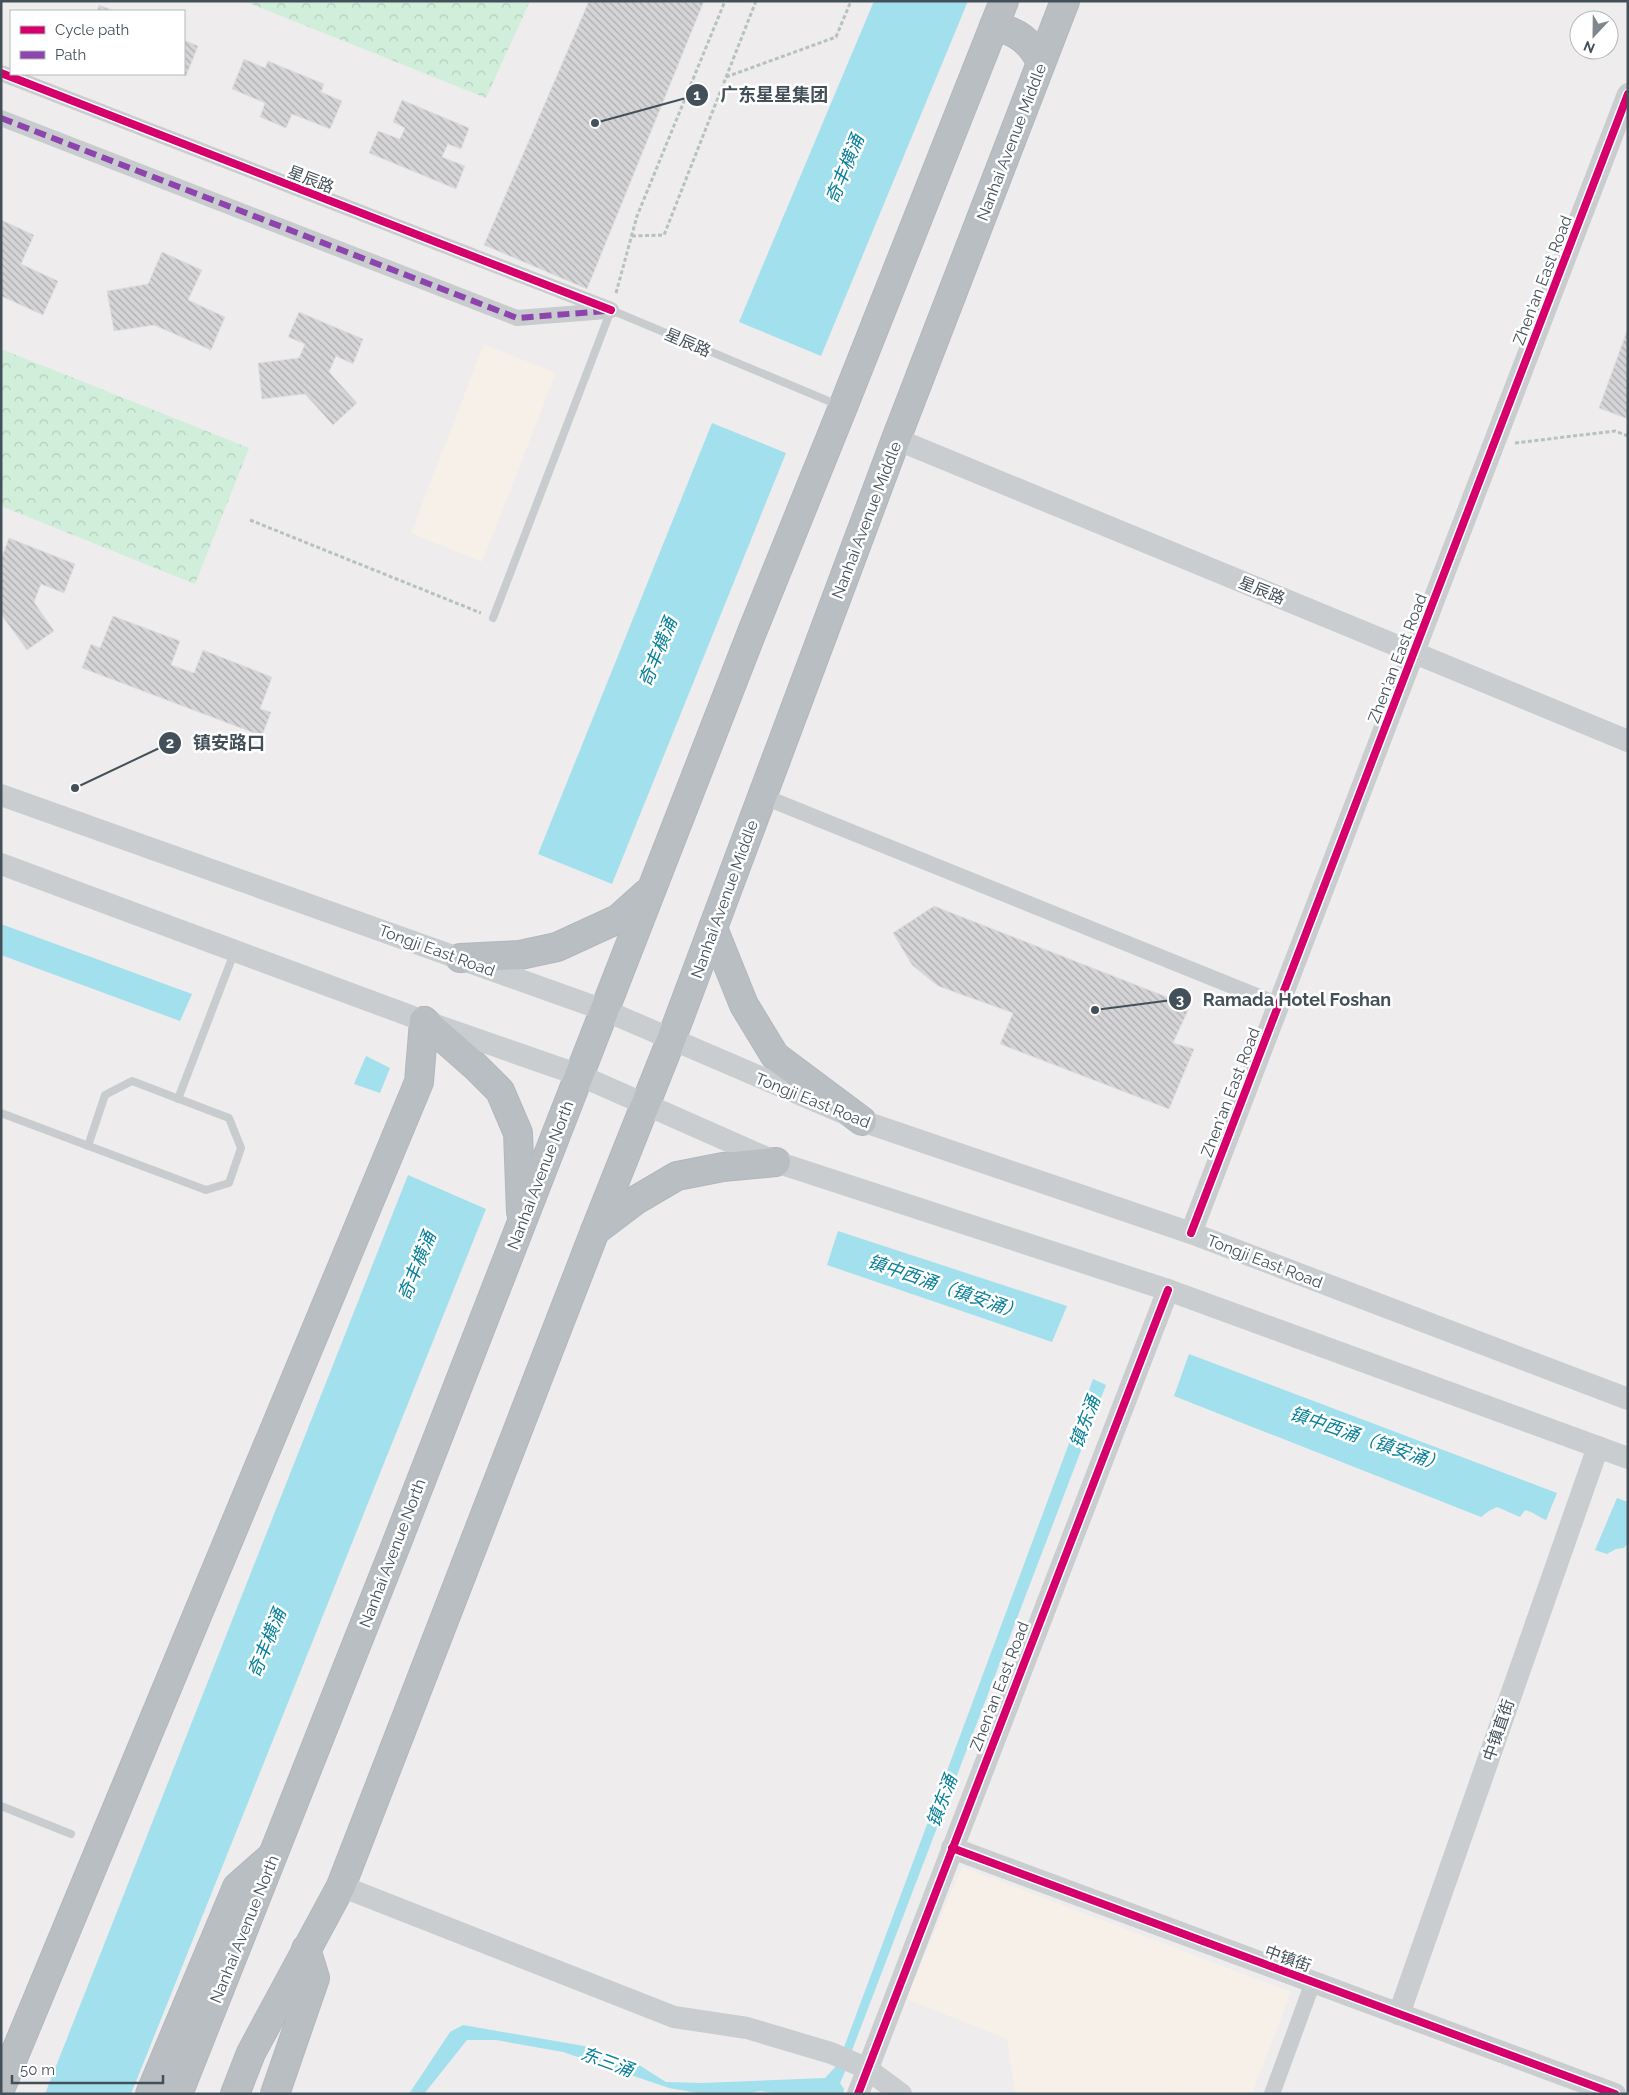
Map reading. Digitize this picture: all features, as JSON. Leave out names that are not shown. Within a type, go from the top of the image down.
[{"type":"highway","points":[[604,1010],[752,632],[1004,1]]},
{"type":"highway","name":"Nanhai Avenue Middle","points":[[671,1040],[896,439],[1065,1]]},
{"type":"highway","points":[[994,26],[1008,30],[1032,44],[1041,62]]},
{"type":"highway","points":[[460,958],[520,955],[557,947],[618,919],[651,889]]},
{"type":"highway","points":[[713,928],[744,1005],[775,1056],[862,1121]]},
{"type":"highway","name":"Nanhai Avenue North","points":[[178,2094],[604,1010]]},
{"type":"highway","points":[[424,1021],[500,1091],[518,1133],[522,1221]]},
{"type":"highway","points":[[1,2087],[419,1082],[424,1021]]},
{"type":"highway","points":[[235,2094],[251,2053],[340,1886],[595,1230],[671,1040]]},
{"type":"highway","points":[[595,1230],[636,1200],[678,1176],[723,1167],[776,1162]]},
{"type":"highway","points":[[150,2094],[237,1887],[273,1856]]},
{"type":"highway","points":[[275,2094],[315,1978],[306,1949]]},
{"type":"street","name":"星辰路","points":[[1,73],[612,310]]},
{"type":"street","name":"Zhen'an East Road","points":[[1191,1232],[1628,94]]},
{"type":"street","points":[[1,118],[517,318],[612,310]]},
{"type":"street","name":"星辰路","points":[[896,439],[1628,741]]},
{"type":"street","name":"Tongji East Road","points":[[1,795],[604,1010],[862,1121],[1191,1232],[1628,1399]]},
{"type":"street","points":[[762,796],[1279,1005]]},
{"type":"street","points":[[1,864],[424,1021],[579,1074],[645,1106],[776,1162],[1168,1290],[1628,1458]]},
{"type":"street","name":"Zhen'an East Road","points":[[858,2094],[866,2068],[1168,1290]]},
{"type":"street","name":"中镇直街","points":[[1399,2014],[1598,1447]]},
{"type":"street","name":"中镇街","points":[[952,1848],[1615,2094]]},
{"type":"street","points":[[340,1886],[674,2017],[747,2028],[831,2053],[866,2068],[902,2094]]},
{"type":"street","points":[[1272,2094],[1313,1982]]},
{"type":"lane","name":"星辰路","points":[[612,310],[843,407]]},
{"type":"lane","points":[[493,618],[612,310]]},
{"type":"lane","points":[[178,1099],[234,951]]},
{"type":"lane","points":[[1,1113],[88,1146],[206,1190],[229,1183],[241,1148],[229,1118],[132,1081],[105,1095],[88,1146]]},
{"type":"lane","points":[[1,1806],[71,1834]]},
{"type":"path","points":[[612,310],[637,216],[725,1]]},
{"type":"path","points":[[632,236],[664,235],[756,1]]},
{"type":"path","points":[[726,78],[836,37],[851,1]]},
{"type":"path","points":[[1493,445],[1614,431],[1628,436]]},
{"type":"path","points":[[250,520],[493,618]]},
{"type":"shaded area","points":[[484,344],[556,373],[482,562],[411,533]]},
{"type":"shaded area","points":[[962,1867],[1291,1992],[1252,2094],[1182,2094],[1176,2091],[1156,2094],[1015,2094],[1007,2039],[906,1999]]},
{"type":"green space","points":[[244,1],[530,1],[486,98]]},
{"type":"green space","points":[[1,349],[249,448],[195,584],[1,506]]},
{"type":"water","name":"奇丰横涌","points":[[874,1],[968,1],[821,356],[739,322]]},
{"type":"water","name":"奇丰横涌","points":[[712,423],[786,453],[612,884],[538,854]]},
{"type":"water","points":[[1,924],[192,994],[180,1021],[1,955]]},
{"type":"water","points":[[366,1056],[390,1068],[380,1093],[354,1084]]},
{"type":"water","name":"奇丰横涌","points":[[408,1175],[486,1209],[131,2094],[45,2094]]},
{"type":"water","name":"镇中西涌（镇安涌）","points":[[838,1231],[1067,1306],[1052,1342],[827,1265]]},
{"type":"water","name":"镇中西涌（镇安涌）","points":[[1189,1354],[1557,1493],[1546,1520],[1525,1510],[1520,1517],[1497,1507],[1481,1517],[1174,1396]]},
{"type":"water","name":"镇东涌","points":[[1093,1379],[1106,1385],[851,2053],[843,2050]]},
{"type":"water","points":[[1617,1498],[1628,1502],[1628,1543],[1624,1548],[1616,1549],[1607,1554],[1595,1550]]},
{"type":"water","name":"东三涌","points":[[463,2025],[584,2046],[639,2065],[666,2082],[702,2083],[825,2078],[840,2062],[848,2065],[840,2083],[844,2089],[843,2094],[780,2094],[761,2091],[744,2094],[704,2094],[669,2088],[563,2052],[496,2040],[467,2040],[424,2094],[409,2094],[450,2032]]},
{"type":"building","points":[[589,1],[704,1],[587,289],[484,245]]},
{"type":"building","points":[[99,5],[112,10],[97,10]]},
{"type":"building","points":[[185,40],[198,46],[186,76],[183,75],[185,75]]},
{"type":"building","points":[[244,59],[265,68],[268,61],[324,84],[321,92],[342,101],[330,129],[292,114],[286,128],[260,117],[265,103],[232,89]]},
{"type":"building","points":[[402,100],[469,128],[461,149],[448,144],[442,157],[465,166],[456,189],[369,153],[378,131],[400,139],[405,128],[393,122]]},
{"type":"building","points":[[1,220],[34,235],[21,264],[58,281],[43,315],[1,296]]},
{"type":"building","points":[[162,252],[202,270],[188,300],[225,317],[211,350],[154,325],[114,331],[107,291],[148,284]]},
{"type":"building","points":[[299,312],[363,339],[353,364],[336,356],[329,372],[357,403],[333,425],[305,394],[262,399],[258,363],[299,358],[305,344],[288,337]]},
{"type":"building","points":[[1628,328],[1628,419],[1599,408]]},
{"type":"building","points":[[9,538],[75,564],[64,593],[41,584],[34,602],[54,631],[27,650],[1,614],[1,559]]},
{"type":"building","points":[[113,616],[180,641],[171,665],[194,673],[203,650],[272,677],[260,709],[271,712],[262,736],[82,668],[91,644],[100,648]]},
{"type":"building","points":[[934,906],[1190,1006],[1173,1043],[1194,1049],[1169,1109],[1000,1044],[1013,1013],[938,986],[912,965],[893,933]]},
{"type":"marked path","points":[[1,118],[517,318],[606,311]]},
{"type":"cycle path","points":[[1,73],[611,310]]},
{"type":"cycle path","points":[[1191,1233],[1628,94]]},
{"type":"cycle path","points":[[858,2094],[1168,1290]]},
{"type":"cycle path","points":[[952,1848],[1615,2094]]},
{"type":"place","name":"广东星星集团","points":[[595,123]]},
{"type":"place","name":"镇安路口","points":[[75,788]]},
{"type":"place","name":"Ramada Hotel Foshan","points":[[1095,1010]]}]
